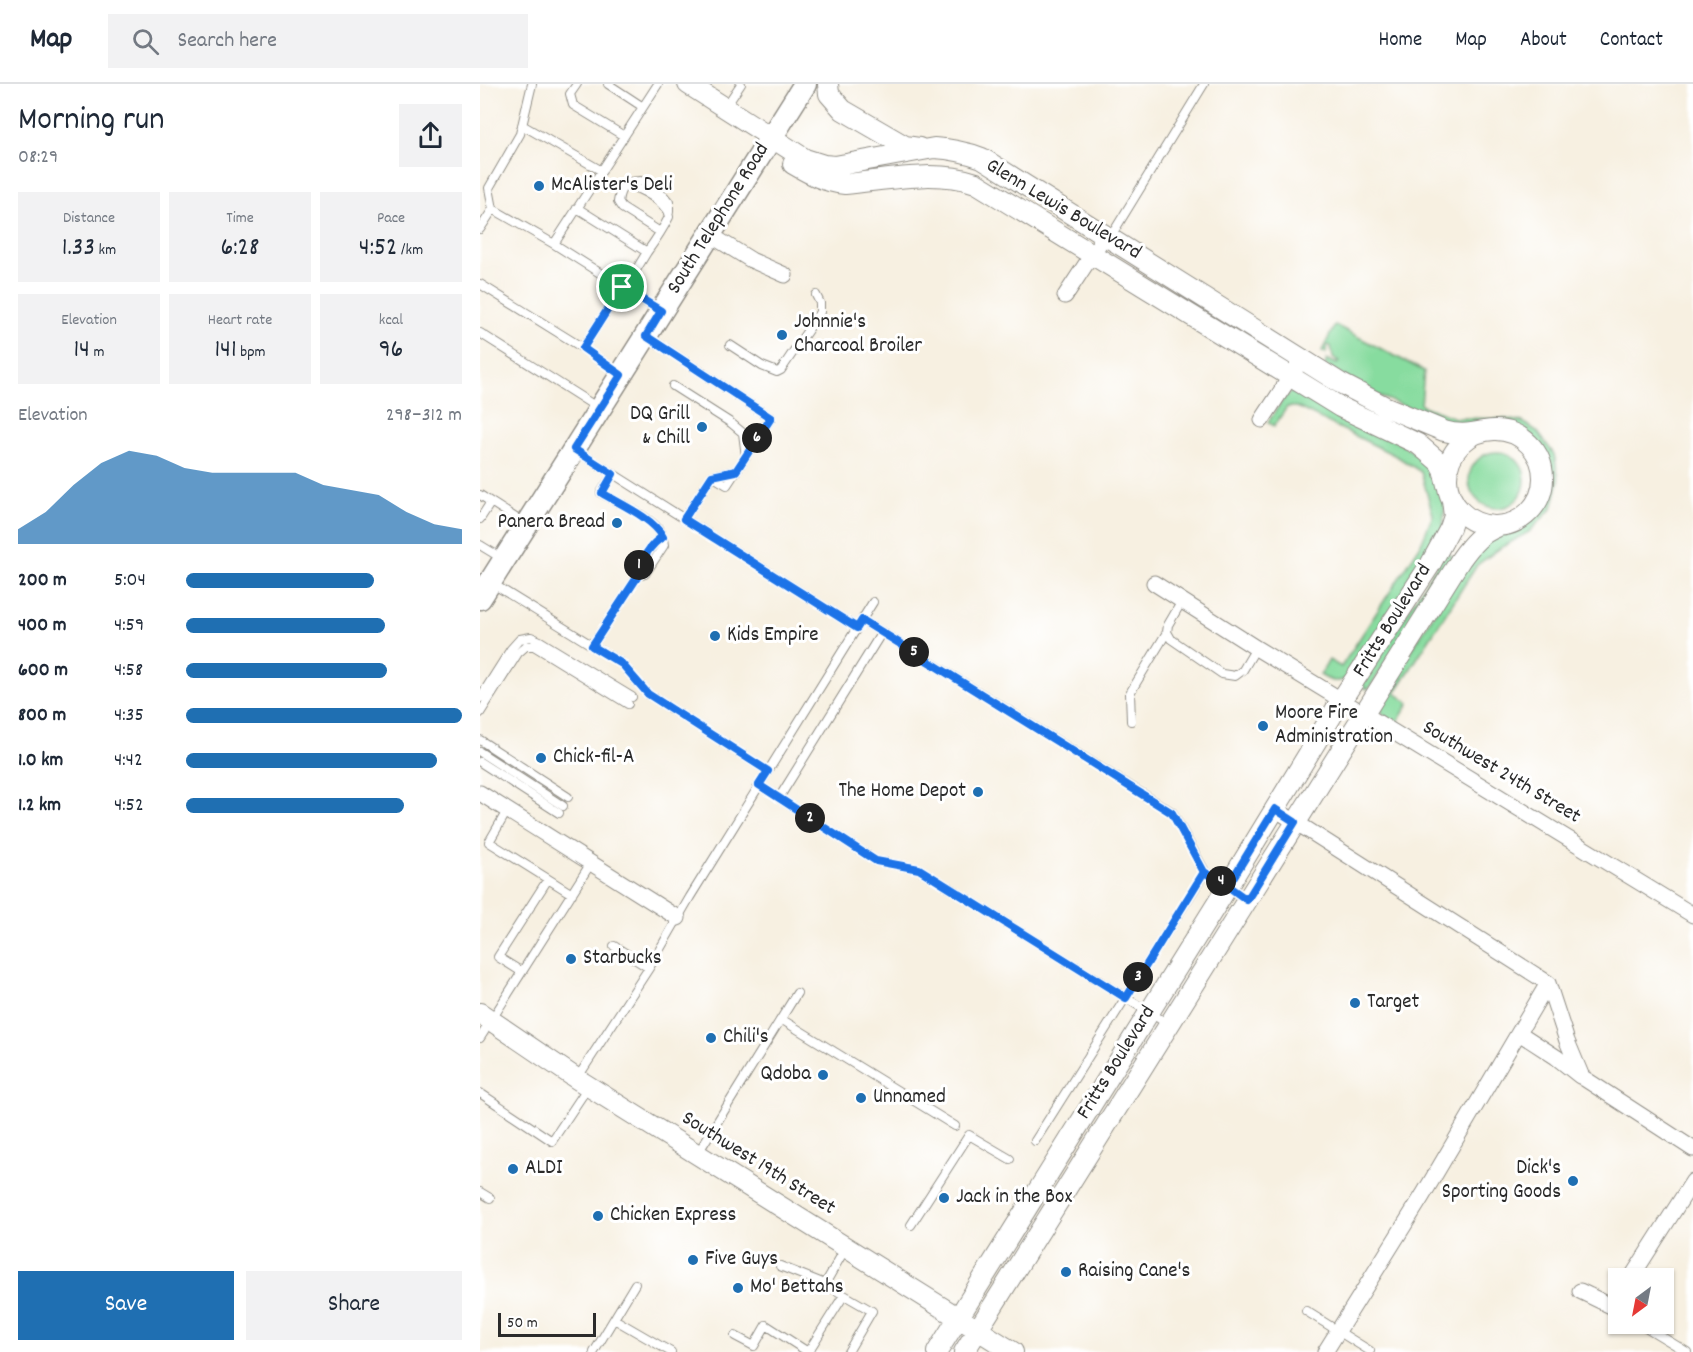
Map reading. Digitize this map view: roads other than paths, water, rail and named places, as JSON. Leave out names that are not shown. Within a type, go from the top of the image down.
[{"type":"main road","name":"South Telephone Road","points":[[485,590],[805,84]]},
{"type":"street","points":[[688,84],[771,137]]},
{"type":"street","name":"Glenn Lewis Boulevard","points":[[828,84],[829,94],[843,110],[905,146],[928,150]]},
{"type":"street","name":"Glenn Lewis Boulevard","points":[[771,137],[805,159],[824,165],[835,166],[928,150],[948,149],[982,158],[1363,396],[1428,425],[1457,434],[1467,435],[1483,430]]},
{"type":"street","name":"Glenn Lewis Boulevard","points":[[771,137],[785,159],[817,178],[833,183],[942,175],[976,183],[1340,407],[1418,444],[1439,462],[1450,493]]},
{"type":"street","points":[[709,234],[751,260],[785,275]]},
{"type":"street","points":[[1065,296],[1107,236]]},
{"type":"street","points":[[1262,420],[1302,359]]},
{"type":"street","points":[[1499,429],[1515,433],[1529,442],[1539,455],[1544,471],[1544,487],[1538,503],[1527,515],[1513,524],[1497,527],[1481,525],[1466,517],[1457,508],[1450,493],[1447,472],[1450,459],[1456,448],[1468,437],[1483,430],[1499,429]]},
{"type":"street","name":"Fritts Boulevard","points":[[937,1352],[1342,699],[1430,565],[1454,516],[1450,493]]},
{"type":"street","name":"Fritts Boulevard","points":[[964,1352],[1461,559],[1486,531],[1497,527]]},
{"type":"street","name":"Southwest 24th Street","points":[[1154,583],[1256,648],[1693,915]]},
{"type":"street","points":[[480,793],[678,918]]},
{"type":"street","points":[[1275,809],[1548,983],[1567,1041],[1582,1077]]},
{"type":"street","points":[[1325,1352],[1423,1195],[1548,983]]},
{"type":"street","name":"Southwest 19th Street","points":[[486,1017],[583,1082],[1013,1352]]},
{"type":"street","points":[[1519,1033],[1693,1149]]},
{"type":"street","points":[[1637,1268],[1693,1181]]},
{"type":"street","points":[[1580,1291],[1608,1302]]},
{"type":"lane","points":[[480,229],[493,208],[489,188],[520,134],[532,84]]},
{"type":"lane","points":[[576,84],[570,94],[573,105],[624,136]]},
{"type":"lane","points":[[608,84],[643,107]]},
{"type":"lane","points":[[554,244],[658,84]]},
{"type":"lane","points":[[725,108],[741,84]]},
{"type":"lane","points":[[1107,236],[1204,84]]},
{"type":"lane","points":[[522,125],[602,171]]},
{"type":"lane","points":[[583,348],[622,287],[630,280],[647,252],[660,232],[669,217],[667,210],[658,201],[635,187],[630,185],[624,187],[619,193],[618,202],[622,208],[660,232]]},
{"type":"lane","points":[[493,208],[661,311]]},
{"type":"lane","points":[[577,208],[647,252]]},
{"type":"lane","points":[[480,284],[583,348],[621,375]]},
{"type":"lane","points":[[730,345],[762,366],[777,372],[781,370],[820,312],[820,303],[816,295]]},
{"type":"lane","points":[[480,333],[600,409]]},
{"type":"lane","points":[[646,336],[771,418],[727,485],[712,476],[684,519]]},
{"type":"lane","points":[[674,386],[743,433],[746,457]]},
{"type":"lane","points":[[574,449],[857,628]]},
{"type":"lane","points":[[592,646],[630,586],[638,576],[645,573],[664,545],[660,531],[645,518],[602,493],[613,474]]},
{"type":"lane","points":[[480,495],[526,525]]},
{"type":"lane","points":[[480,519],[491,502]]},
{"type":"lane","points":[[480,545],[504,560]]},
{"type":"lane","points":[[485,590],[622,664],[648,694],[768,771]]},
{"type":"lane","points":[[1131,722],[1130,693],[1167,632],[1168,625],[1182,601]]},
{"type":"lane","points":[[480,1093],[552,1141],[583,1082],[678,918],[873,602]]},
{"type":"lane","points":[[862,620],[1172,813],[1204,872],[1247,900]]},
{"type":"lane","points":[[779,798],[882,632]]},
{"type":"lane","points":[[1167,632],[1171,639],[1222,674],[1235,676],[1244,670],[1256,648]]},
{"type":"lane","points":[[480,698],[511,648],[520,639],[531,637],[630,700],[534,646],[526,646],[518,653],[480,713]]},
{"type":"lane","points":[[480,740],[568,797]]},
{"type":"lane","points":[[480,752],[561,809],[480,762]]},
{"type":"lane","points":[[759,785],[876,861],[919,869],[1169,1025]]},
{"type":"lane","points":[[507,811],[489,842],[572,894]]},
{"type":"lane","points":[[480,1038],[486,1017],[522,972],[591,863]]},
{"type":"lane","points":[[1035,1141],[1204,872]]},
{"type":"lane","points":[[522,972],[498,957],[548,879]]},
{"type":"lane","points":[[614,946],[649,968]]},
{"type":"lane","points":[[697,1154],[796,993]]},
{"type":"lane","points":[[781,1019],[955,1126]]},
{"type":"lane","points":[[911,1225],[969,1135],[1010,1159]]},
{"type":"lane","points":[[480,1192],[490,1198]]},
{"type":"lane","points":[[825,1284],[846,1247]]},
{"type":"lane","points":[[780,1266],[825,1284],[872,1311],[848,1352]]},
{"type":"lane","points":[[594,1352],[635,1284]]},
{"type":"lane","points":[[735,1336],[754,1347],[766,1325],[808,1352],[844,1295]]},
{"type":"lane","points":[[1306,1311],[1370,1351]]},
{"type":"lane","points":[[614,1319],[671,1352]]},
{"type":"lane","points":[[1657,1334],[1687,1352]]},
{"type":"place","name":"McAlister's Deli","points":[[539,186]]},
{"type":"place","name":"Johnnie's Charcoal Broiler","points":[[782,335]]},
{"type":"place","name":"DQ Grill & Chill","points":[[702,427]]},
{"type":"place","name":"Panera Bread","points":[[617,523]]},
{"type":"place","name":"Kids Empire","points":[[715,636]]},
{"type":"place","name":"Moore Fire Administration","points":[[1263,726]]},
{"type":"place","name":"Chick-fil-A","points":[[541,758]]},
{"type":"place","name":"The Home Depot","points":[[978,792]]},
{"type":"place","name":"Starbucks","points":[[571,959]]},
{"type":"place","name":"Target","points":[[1355,1003]]},
{"type":"place","name":"Chili's","points":[[711,1038]]},
{"type":"place","name":"Qdoba","points":[[823,1075]]},
{"type":"place","name":"Unnamed","points":[[861,1098]]},
{"type":"place","name":"ALDI","points":[[513,1169]]},
{"type":"place","name":"Dick's Sporting Goods","points":[[1573,1181]]},
{"type":"place","name":"Jack in the Box","points":[[944,1198]]},
{"type":"place","name":"Chicken Express","points":[[598,1216]]},
{"type":"place","name":"Five Guys","points":[[693,1260]]},
{"type":"place","name":"Raising Cane's","points":[[1066,1272]]},
{"type":"place","name":"Mo' Bettahs","points":[[738,1288]]}]
